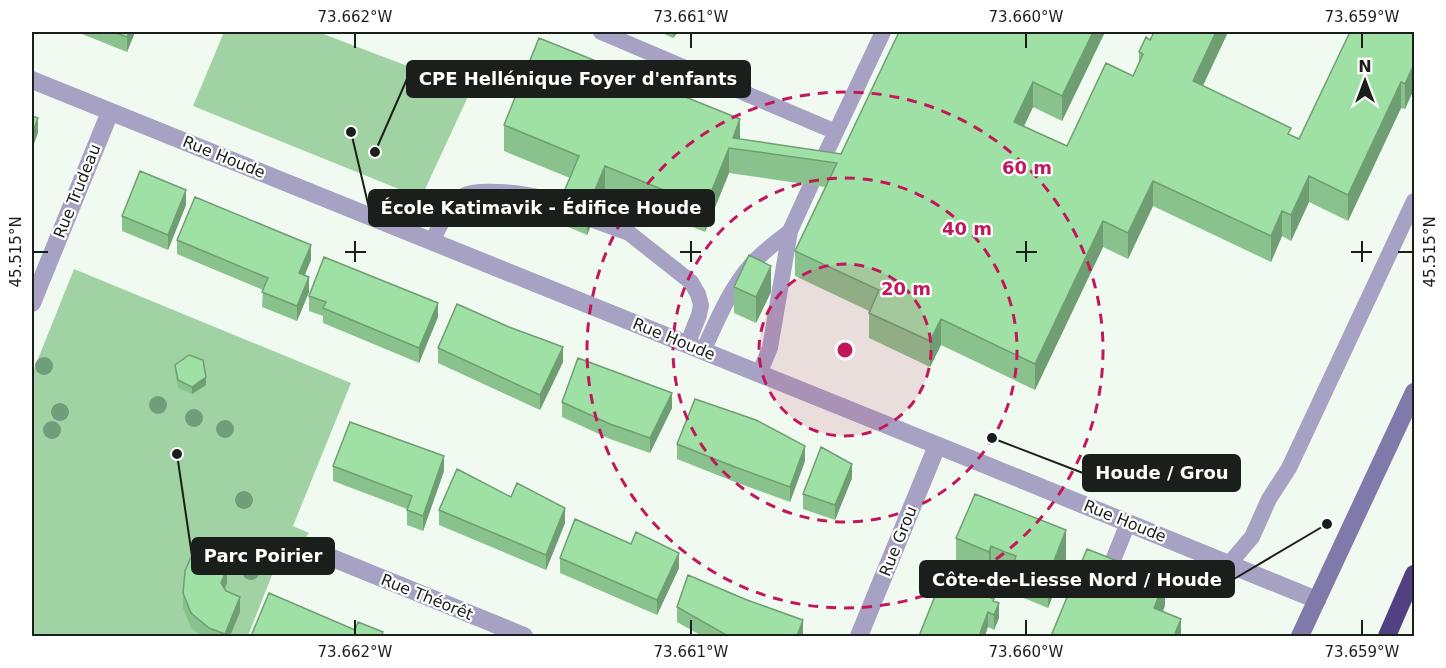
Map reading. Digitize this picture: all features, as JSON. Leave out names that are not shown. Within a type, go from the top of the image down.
[{"type":"highway","points":[[1387,636],[1414,574]]},
{"type":"main road","points":[[1300,636],[1414,392]]},
{"type":"street","name":"Rue Houde","points":[[32,80],[1317,600]]},
{"type":"street","name":"Rue Trudeau","points":[[32,303],[110,112]]},
{"type":"street","name":"Rue Grou","points":[[859,636],[937,446]]},
{"type":"street","name":"Rue Théorêt","points":[[330,557],[524,636]]},
{"type":"lane","points":[[601,32],[836,132]]},
{"type":"lane","points":[[759,374],[770,348],[790,231],[884,32]]},
{"type":"lane","points":[[432,242],[445,216],[463,196],[475,192],[531,196],[567,210]]},
{"type":"lane","points":[[1229,564],[1252,537],[1269,499],[1289,468],[1414,201]]},
{"type":"lane","points":[[593,220],[629,233],[691,282],[701,305],[695,348]]},
{"type":"lane","points":[[695,348],[752,264],[790,231]]},
{"type":"lane","points":[[1105,581],[1128,523]]},
{"type":"green space","points":[[224,32],[318,32],[471,90],[421,198],[193,106]]},
{"type":"green space","points":[[74,269],[351,383],[293,526],[309,533],[301,546],[298,562],[280,555],[248,636],[32,636],[32,374]]},
{"type":"building","points":[[113,32],[129,32],[127,37]]},
{"type":"building","points":[[899,32],[1093,32],[1062,96],[1033,82],[1014,122],[1067,146],[1106,63],[1133,76],[1143,54],[1139,52],[1146,37],[1150,40],[1154,32],[1216,32],[1193,81],[1291,128],[1288,134],[1299,139],[1350,32],[1414,32],[1414,64],[1405,84],[1401,82],[1348,195],[1309,176],[1291,215],[1282,211],[1271,236],[1153,181],[1128,233],[1103,221],[1035,364],[941,319],[930,341],[869,313],[879,290],[795,251],[837,163],[729,148],[705,207],[605,166],[587,209],[561,199],[579,156],[504,125],[539,38],[740,119],[733,138],[841,154]]},
{"type":"building","points":[[32,116],[38,118],[32,134]]},
{"type":"building","points":[[140,171],[186,190],[168,235],[122,216]]},
{"type":"building","points":[[195,197],[311,245],[299,273],[309,277],[297,306],[262,292],[268,278],[177,240]]},
{"type":"building","points":[[749,255],[771,266],[756,297],[734,287]]},
{"type":"building","points":[[324,257],[438,303],[419,348],[323,308],[326,302],[309,296]]},
{"type":"building","points":[[457,304],[563,347],[540,395],[438,348]]},
{"type":"building","points":[[189,355],[203,360],[206,377],[192,387],[178,380],[175,365]]},
{"type":"building","points":[[578,358],[672,393],[650,438],[610,424],[562,402]]},
{"type":"building","points":[[695,399],[756,420],[805,446],[790,487],[677,444]]},
{"type":"building","points":[[350,422],[444,456],[423,516],[407,510],[412,496],[333,466]]},
{"type":"building","points":[[821,447],[852,464],[835,505],[803,494]]},
{"type":"building","points":[[457,469],[511,497],[517,483],[565,508],[546,555],[439,510]]},
{"type":"building","points":[[975,494],[1066,530],[1048,576],[1014,562],[1016,556],[991,546],[989,552],[956,538]]},
{"type":"building","points":[[575,519],[631,544],[636,532],[679,553],[657,600],[560,558]]},
{"type":"building","points":[[1087,549],[1165,580],[1154,608],[1181,619],[1174,636],[1051,636]]},
{"type":"building","points":[[192,555],[227,569],[221,583],[226,591],[240,597],[225,634],[209,628],[191,613],[183,593],[185,571]]},
{"type":"building","points":[[688,575],[803,620],[797,636],[728,636],[677,607]]},
{"type":"building","points":[[943,576],[999,603],[994,615],[988,612],[979,636],[919,636]]},
{"type":"building","points":[[269,593],[355,630],[358,622],[383,632],[381,636],[251,636]]},
{"type":"place","name":"École Katimavik - Édifice Houde","points":[[351,132]]},
{"type":"place","name":"CPE Hellénique Foyer d'enfants","points":[[375,152]]},
{"type":"place","name":"Houde / Grou","points":[[992,438]]},
{"type":"place","name":"Parc Poirier","points":[[177,454]]},
{"type":"place","name":"Côte-de-Liesse Nord / Houde","points":[[1327,524]]}]
